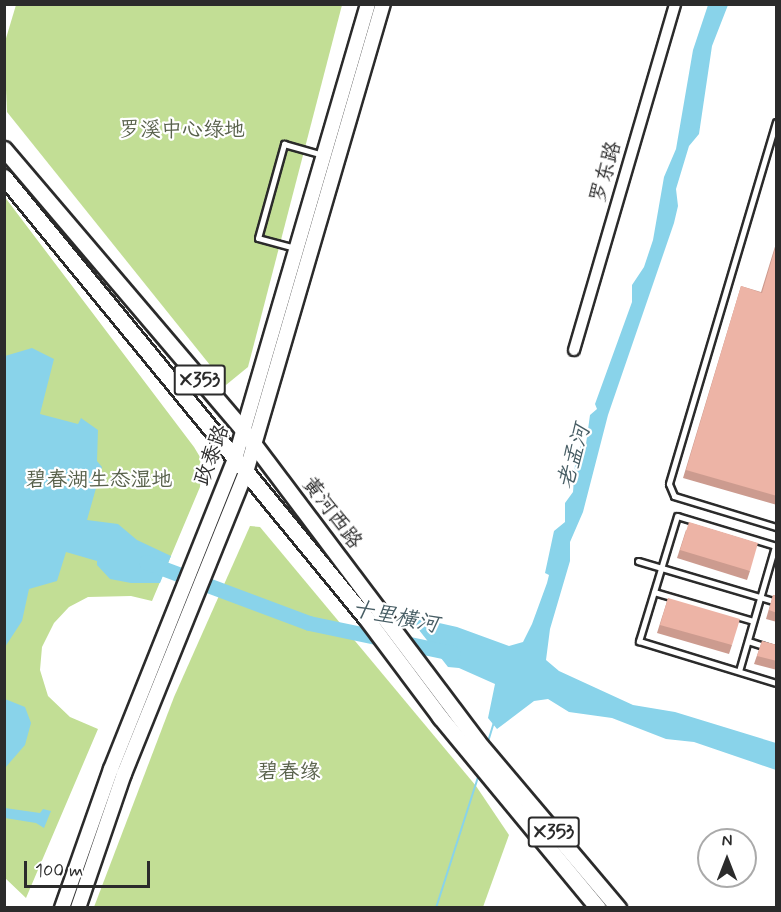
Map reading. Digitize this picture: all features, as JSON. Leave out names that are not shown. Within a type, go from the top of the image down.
[{"type":"main road","name":"政泰路","points":[[78,908],[179,613],[194,561],[235,459],[368,4]]},
{"type":"main road","name":"政泰路","points":[[62,908],[179,613],[209,563],[246,472],[383,4]]},
{"type":"main road","name":"黄河西路","points":[[4,149],[243,430],[477,741],[618,908]]},
{"type":"main road","name":"黄河西路","points":[[4,177],[366,618],[474,759],[598,908]]},
{"type":"street","name":"罗东路","points":[[574,350],[675,4]]},
{"type":"lane","points":[[777,122],[669,484],[674,496],[777,526]]},
{"type":"lane","points":[[297,249],[258,238],[284,144],[324,155]]},
{"type":"lane","points":[[739,671],[776,546],[677,516],[639,641],[777,683]]},
{"type":"lane","points":[[638,561],[777,602]]},
{"type":"lane","points":[[654,592],[753,621]]},
{"type":"lane","points":[[747,641],[777,650]]},
{"type":"green space","name":"罗溪中心绿地","points":[[16,5],[342,5],[248,367],[226,385],[7,112],[4,45]]},
{"type":"green space","name":"碧春湖生态湿地","points":[[4,196],[194,447],[200,457],[201,474],[200,487],[152,601],[131,596],[88,597],[69,607],[54,623],[42,647],[40,670],[48,696],[70,717],[98,729],[26,898],[4,877]]},
{"type":"green space","name":"碧春缘","points":[[250,526],[260,527],[476,786],[509,835],[483,907],[94,907],[174,697]]},
{"type":"water","points":[[708,5],[728,5],[712,46],[699,134],[689,146],[676,189],[678,206],[674,223],[608,415],[583,512],[570,542],[570,561],[550,629],[546,660],[559,671],[633,705],[675,712],[776,743],[776,770],[694,742],[666,739],[612,718],[569,712],[548,699],[534,701],[497,729],[488,718],[495,684],[459,668],[448,667],[408,616],[457,627],[509,646],[523,642],[532,624],[549,575],[545,573],[554,531],[565,522],[565,503],[573,492],[575,465],[581,445],[586,444],[590,415],[597,409],[595,404],[632,302],[632,285],[644,267],[653,240],[664,177],[676,149],[693,50]]},
{"type":"water","points":[[32,348],[54,359],[40,414],[78,424],[81,418],[98,430],[97,461],[102,467],[87,520],[118,524],[137,540],[171,556],[160,583],[131,583],[110,579],[97,565],[97,561],[66,552],[57,581],[29,589],[22,621],[5,647],[5,356]]},
{"type":"water","points":[[5,699],[25,707],[31,723],[25,745],[5,768]]},
{"type":"water","points":[[5,808],[40,813],[43,809],[51,811],[44,828],[36,823],[5,818]]},
{"type":"building","points":[[777,242],[777,496],[686,470],[741,286],[762,293]]},
{"type":"building","points":[[689,522],[758,543],[750,571],[680,550]]},
{"type":"building","points":[[773,595],[777,596],[777,613],[769,610]]},
{"type":"building","points":[[668,598],[740,619],[732,645],[660,625]]},
{"type":"building","points":[[762,641],[777,645],[777,661],[757,656]]},
{"type":"waterway","name":"十里横河","points":[[146,562],[309,623],[453,653]]},
{"type":"waterway","name":"老孟河","points":[[487,745],[494,722]]},
{"type":"waterway","name":"老孟河","points":[[436,908],[479,774]]}]
